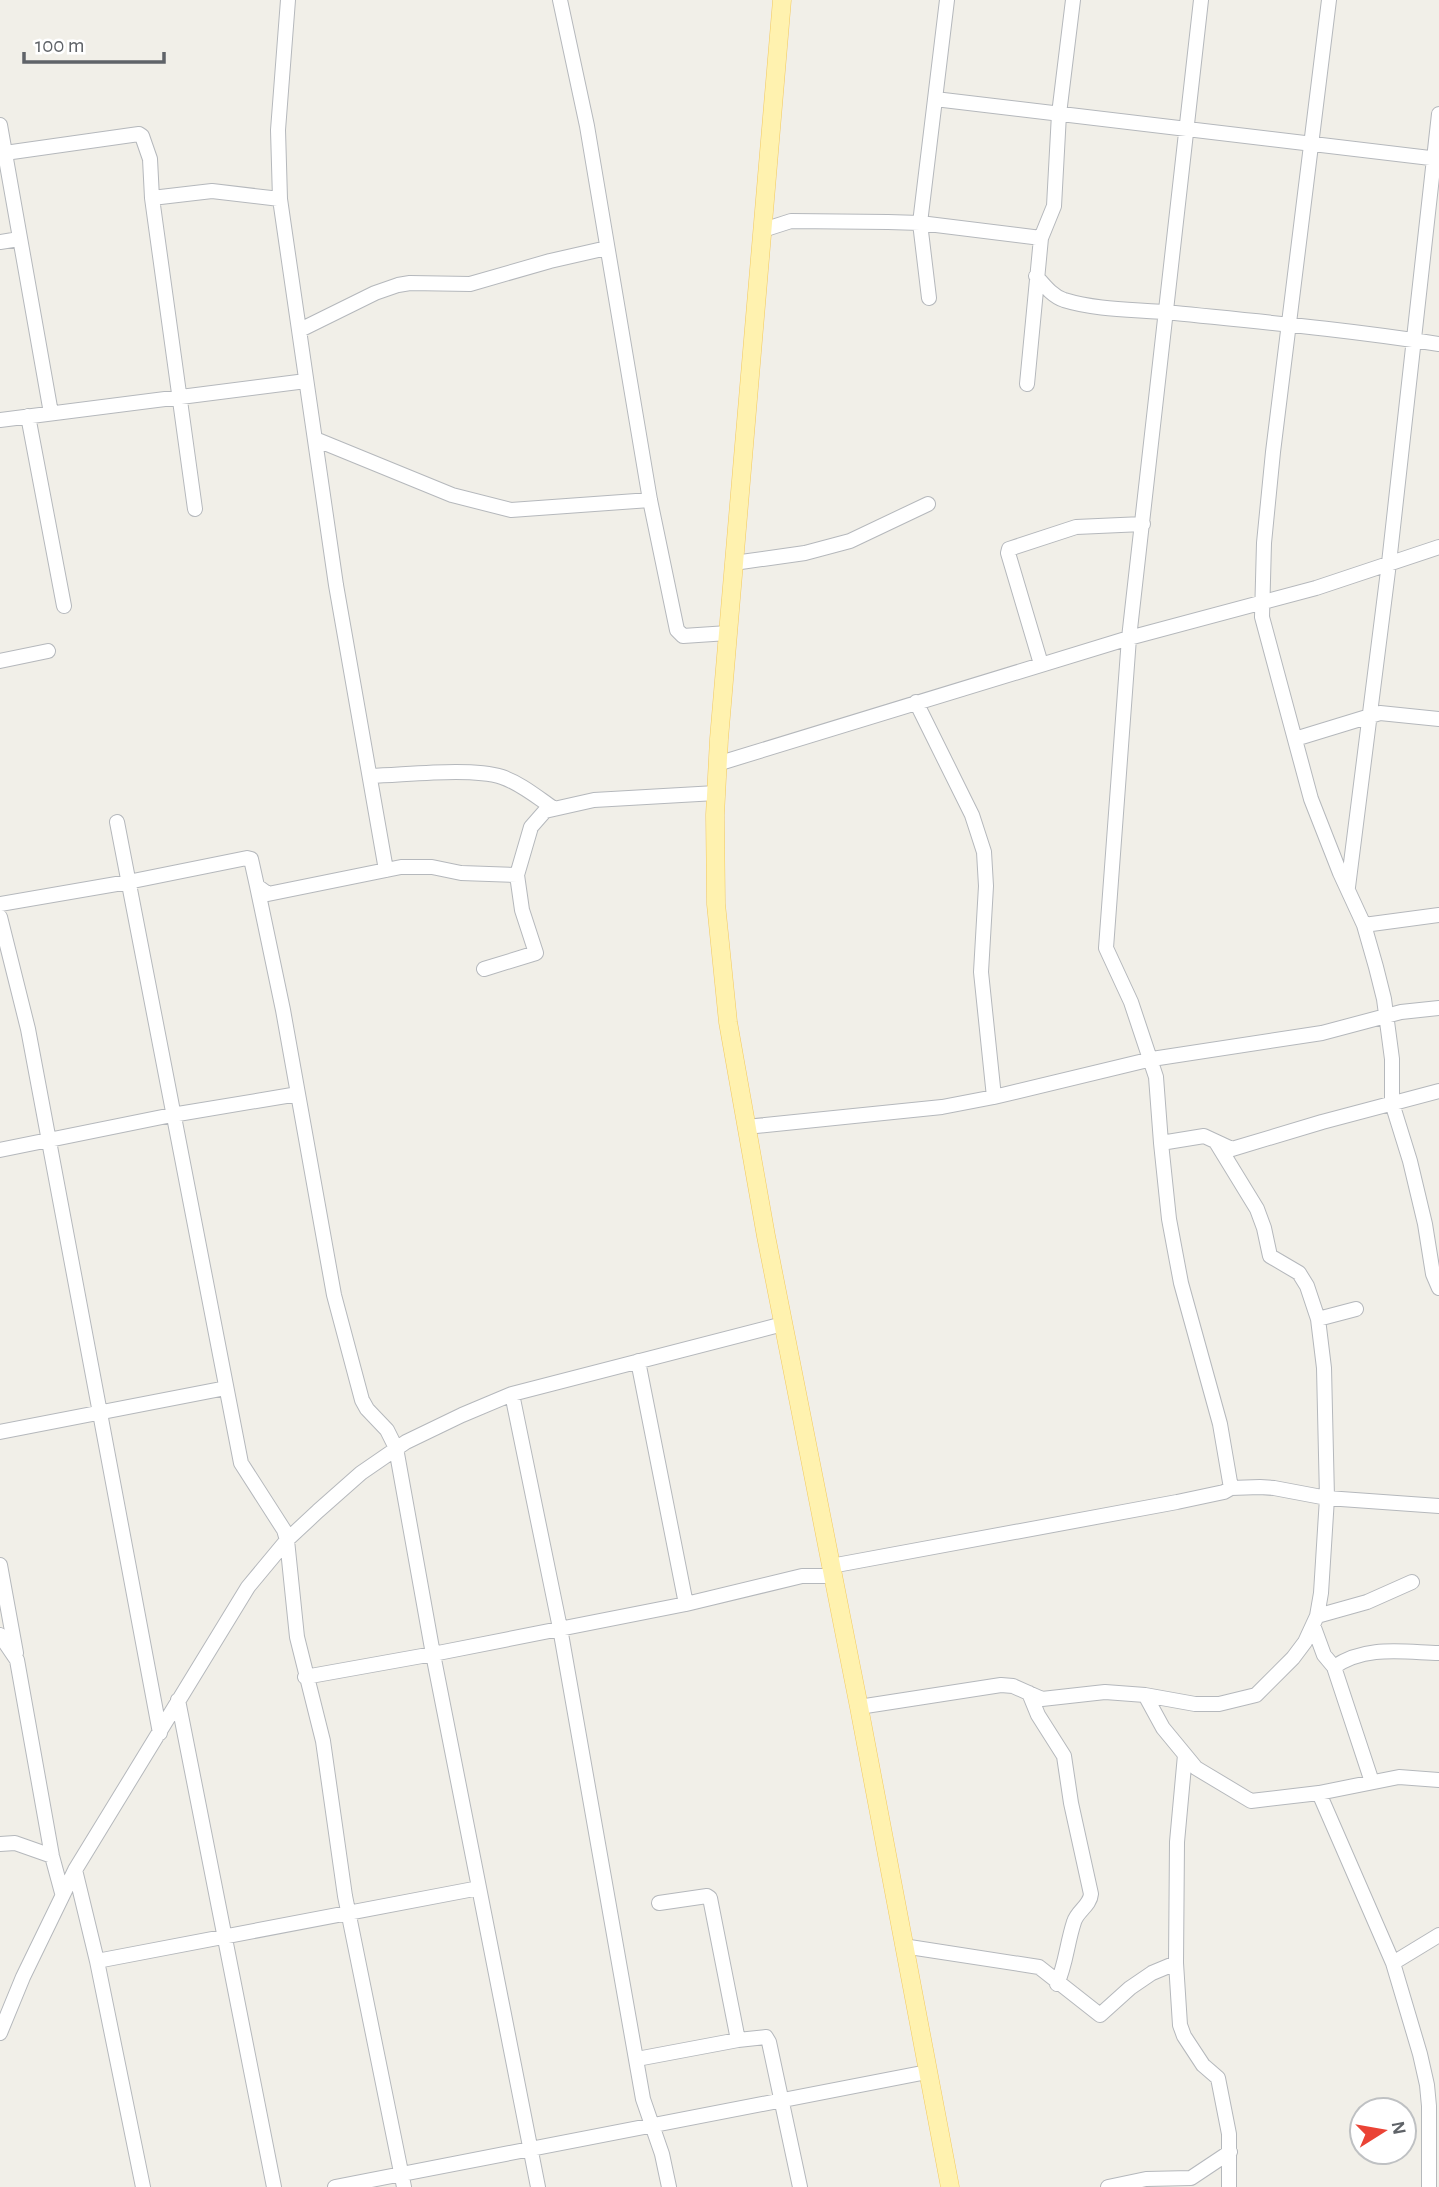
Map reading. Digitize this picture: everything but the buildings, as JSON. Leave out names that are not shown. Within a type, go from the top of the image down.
[{"type":"main road","points":[[782,0],[717,764],[716,904],[728,1022],[746,1128],[950,2187]]},
{"type":"street","points":[[288,0],[278,119],[281,199],[336,585],[386,870]]},
{"type":"street","points":[[560,0],[587,126],[650,500],[677,630],[683,636],[728,633]]},
{"type":"street","points":[[929,298],[920,223],[947,0]]},
{"type":"street","points":[[1027,384],[1041,238],[1054,206],[1059,114],[1073,0]]},
{"type":"street","points":[[1201,0],[1129,638],[1106,948],[1131,1002],[1152,1059],[1169,1219],[1181,1283],[1211,1386],[1231,1488]]},
{"type":"street","points":[[1329,0],[1273,452],[1261,603],[1265,635],[1311,800],[1364,925],[1379,977],[1392,1059],[1392,1103],[1410,1161],[1425,1224],[1433,1274],[1439,1288]]},
{"type":"street","points":[[934,99],[1437,159]]},
{"type":"street","points":[[1348,890],[1437,159],[1439,114]]},
{"type":"street","points":[[0,125],[51,413]]},
{"type":"street","points":[[5,153],[139,134],[142,136],[150,159],[152,198],[195,509]]},
{"type":"street","points":[[152,198],[212,191],[281,199]]},
{"type":"street","points":[[764,205],[791,221]]},
{"type":"street","points":[[762,230],[791,221],[920,223],[1041,238]]},
{"type":"street","points":[[0,242],[19,239]]},
{"type":"street","points":[[300,330],[375,293],[398,285],[470,284],[607,248]]},
{"type":"street","points":[[1036,276],[1048,290],[1065,300],[1138,312],[1165,312],[1288,325],[1439,344]]},
{"type":"street","points":[[0,420],[306,381]]},
{"type":"street","points":[[28,416],[64,606]]},
{"type":"street","points":[[315,439],[440,490],[511,510],[650,500]]},
{"type":"street","points":[[734,563],[805,553],[850,541],[928,504]]},
{"type":"street","points":[[1041,664],[1009,549],[1076,527],[1143,524]]},
{"type":"street","points":[[717,764],[1129,638],[1316,588],[1439,547]]},
{"type":"street","points":[[0,660],[48,651]]},
{"type":"street","points":[[916,702],[972,815],[984,852],[986,886],[981,972],[994,1097]]},
{"type":"street","points":[[1295,739],[1370,715],[1389,712],[1439,719]]},
{"type":"street","points":[[371,776],[482,772],[504,777],[553,808]]},
{"type":"street","points":[[484,969],[536,953],[524,918],[517,875],[531,827],[545,811],[594,800],[716,793]]},
{"type":"street","points":[[117,822],[241,1463],[287,1539],[296,1637],[323,1741],[348,1913],[402,2181]]},
{"type":"street","points":[[0,904],[251,859],[262,890],[261,907],[334,1295],[362,1400],[387,1430],[396,1448],[433,1654],[538,2187]]},
{"type":"street","points":[[262,890],[415,866],[461,873],[517,875]]},
{"type":"street","points":[[1364,925],[1439,915]]},
{"type":"street","points":[[0,917],[28,1029],[160,1732]]},
{"type":"street","points":[[746,1128],[886,1115],[994,1097],[1152,1059],[1322,1033],[1415,1009],[1439,1008]]},
{"type":"street","points":[[1161,1143],[1204,1136],[1232,1149],[1439,1091]]},
{"type":"street","points":[[0,1150],[172,1115],[298,1094]]},
{"type":"street","points":[[859,1707],[1001,1685],[1013,1686],[1042,1699],[1105,1692],[1144,1695],[1195,1704],[1219,1704],[1256,1695],[1293,1658],[1315,1620],[1321,1593],[1327,1498],[1324,1368],[1318,1319],[1307,1286],[1298,1273],[1270,1256],[1257,1209],[1216,1142]]},
{"type":"street","points":[[1318,1319],[1356,1309]]},
{"type":"street","points":[[0,2033],[23,1977],[75,1870],[248,1587],[287,1539],[361,1473],[396,1448],[462,1415],[512,1394],[783,1324]]},
{"type":"street","points":[[638,1361],[686,1604]]},
{"type":"street","points":[[0,1432],[226,1388]]},
{"type":"street","points":[[512,1394],[560,1628],[643,2099],[663,2154],[669,2187]]},
{"type":"street","points":[[305,1677],[686,1604],[802,1576],[1177,1502],[1231,1488],[1274,1488],[1327,1498],[1439,1506]]},
{"type":"street","points":[[0,1565],[52,1856],[62,1893]]},
{"type":"street","points":[[1315,1620],[1367,1602],[1412,1581]]},
{"type":"street","points":[[1315,1620],[1324,1655],[1334,1668],[1372,1782]]},
{"type":"street","points":[[0,1635],[17,1660]]},
{"type":"street","points":[[1334,1668],[1353,1656],[1374,1651],[1439,1653]]},
{"type":"street","points":[[1029,1693],[1038,1716],[1064,1756],[1071,1803],[1091,1894],[1088,1903],[1074,1920],[1064,1967],[1057,1983]]},
{"type":"street","points":[[1144,1695],[1163,1728],[1196,1768],[1251,1801],[1319,1793],[1409,1776],[1439,1780]]},
{"type":"street","points":[[178,1700],[274,2187]]},
{"type":"street","points":[[1185,1755],[1177,1842],[1176,1963],[1180,2025],[1203,2065],[1218,2078],[1229,2134],[1231,2185]]},
{"type":"street","points":[[1319,1793],[1393,1963],[1427,2085],[1429,2187]]},
{"type":"street","points":[[0,1844],[15,1843],[52,1856]]},
{"type":"street","points":[[75,1870],[97,1961],[143,2187]]},
{"type":"street","points":[[97,1961],[479,1888]]},
{"type":"street","points":[[659,1903],[707,1896],[710,1898],[738,2040]]},
{"type":"street","points":[[1393,1963],[1439,1935]]},
{"type":"street","points":[[903,1946],[1039,1967],[1100,2015],[1130,1988],[1152,1973],[1176,1963]]},
{"type":"street","points":[[637,2059],[766,2037],[800,2187]]},
{"type":"street","points":[[335,2187],[402,2181],[530,2149],[927,2072]]},
{"type":"street","points":[[1108,2187],[1146,2179],[1191,2178],[1230,2152]]}]
